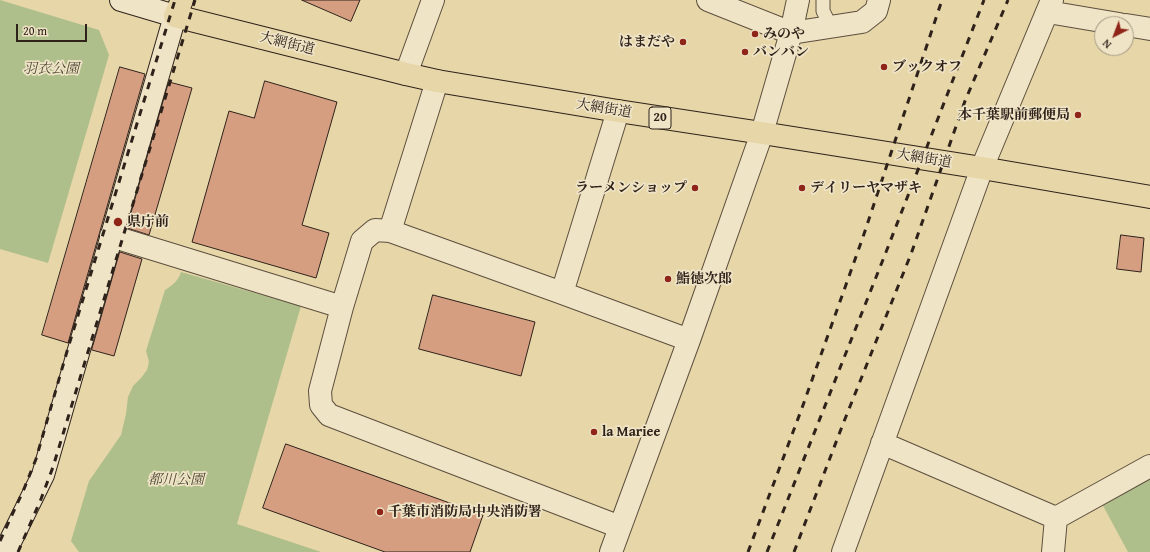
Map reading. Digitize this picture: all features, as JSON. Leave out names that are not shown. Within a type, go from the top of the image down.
[{"type":"main road","name":"大網街道","points":[[178,8],[406,74],[437,81],[982,168],[1150,197]]},
{"type":"street","points":[[5,552],[43,474],[178,8],[122,0]]},
{"type":"street","points":[[406,74],[432,0]]},
{"type":"street","points":[[708,0],[791,33],[862,22],[876,11],[879,0]]},
{"type":"street","points":[[611,552],[689,340],[762,133],[791,33],[798,0]]},
{"type":"street","points":[[843,552],[982,168],[1050,6],[1094,17]]},
{"type":"street","points":[[1134,27],[1150,30]]},
{"type":"street","points":[[390,231],[437,81]]},
{"type":"street","points":[[562,293],[618,111]]},
{"type":"street","points":[[620,527],[329,414],[321,405],[320,391],[342,307],[362,241],[375,230],[390,231],[689,340]]},
{"type":"street","points":[[112,236],[342,307]]},
{"type":"street","points":[[882,443],[1056,518]]},
{"type":"street","points":[[1056,518],[1150,466]]},
{"type":"street","points":[[1054,552],[1056,518]]},
{"type":"lane","points":[[823,0],[823,11],[831,27]]},
{"type":"green space","name":"羽衣公園","points":[[0,0],[99,30],[109,55],[48,263],[0,249]]},
{"type":"green space","name":"都川公園","points":[[181,272],[301,306],[237,524],[321,552],[79,552],[71,541],[89,481],[121,435],[128,397],[133,386],[147,370],[149,362],[146,351],[165,290],[175,282]]},
{"type":"green space","points":[[1150,476],[1150,552],[1128,552],[1101,502]]},
{"type":"pier","points":[[1,484],[71,540],[65,552],[0,552]]},
{"type":"building","points":[[302,0],[360,0],[351,21]]},
{"type":"building","points":[[120,67],[145,74],[68,343],[42,335]]},
{"type":"building","points":[[265,81],[337,102],[302,225],[329,233],[316,278],[192,242],[229,111],[254,118]]},
{"type":"building","points":[[169,82],[192,88],[149,235],[127,228]]},
{"type":"building","points":[[1121,235],[1144,238],[1141,272],[1117,269]]},
{"type":"building","points":[[120,252],[142,259],[114,356],[92,350]]},
{"type":"building","points":[[433,295],[535,322],[521,376],[419,349]]},
{"type":"building","points":[[286,444],[483,515],[470,552],[385,552],[263,508]]},
{"type":"railway","points":[[0,541],[36,459],[68,348],[175,0]]},
{"type":"railway","points":[[18,552],[53,467],[195,0]]},
{"type":"railway","points":[[748,552],[802,408],[863,237],[942,0]]},
{"type":"railway","points":[[767,552],[984,0]]},
{"type":"railway","points":[[794,552],[911,254],[965,101],[1008,0]]},
{"type":"place","name":"みのや","points":[[755,34]]},
{"type":"place","name":"はまだや","points":[[683,42]]},
{"type":"place","name":"バンバン","points":[[745,52]]},
{"type":"place","name":"ブックオフ","points":[[884,67]]},
{"type":"place","name":"本千葉駅前郵便局","points":[[1078,115]]},
{"type":"place","name":"ラーメンショップ","points":[[695,188]]},
{"type":"place","name":"デイリーヤマザキ","points":[[802,188]]},
{"type":"place","name":"県庁前","points":[[118,222]]},
{"type":"place","name":"鮨徳次郎","points":[[668,279]]},
{"type":"place","name":"la Mariee","points":[[594,432]]},
{"type":"place","name":"千葉市消防局中央消防署","points":[[380,512]]}]
